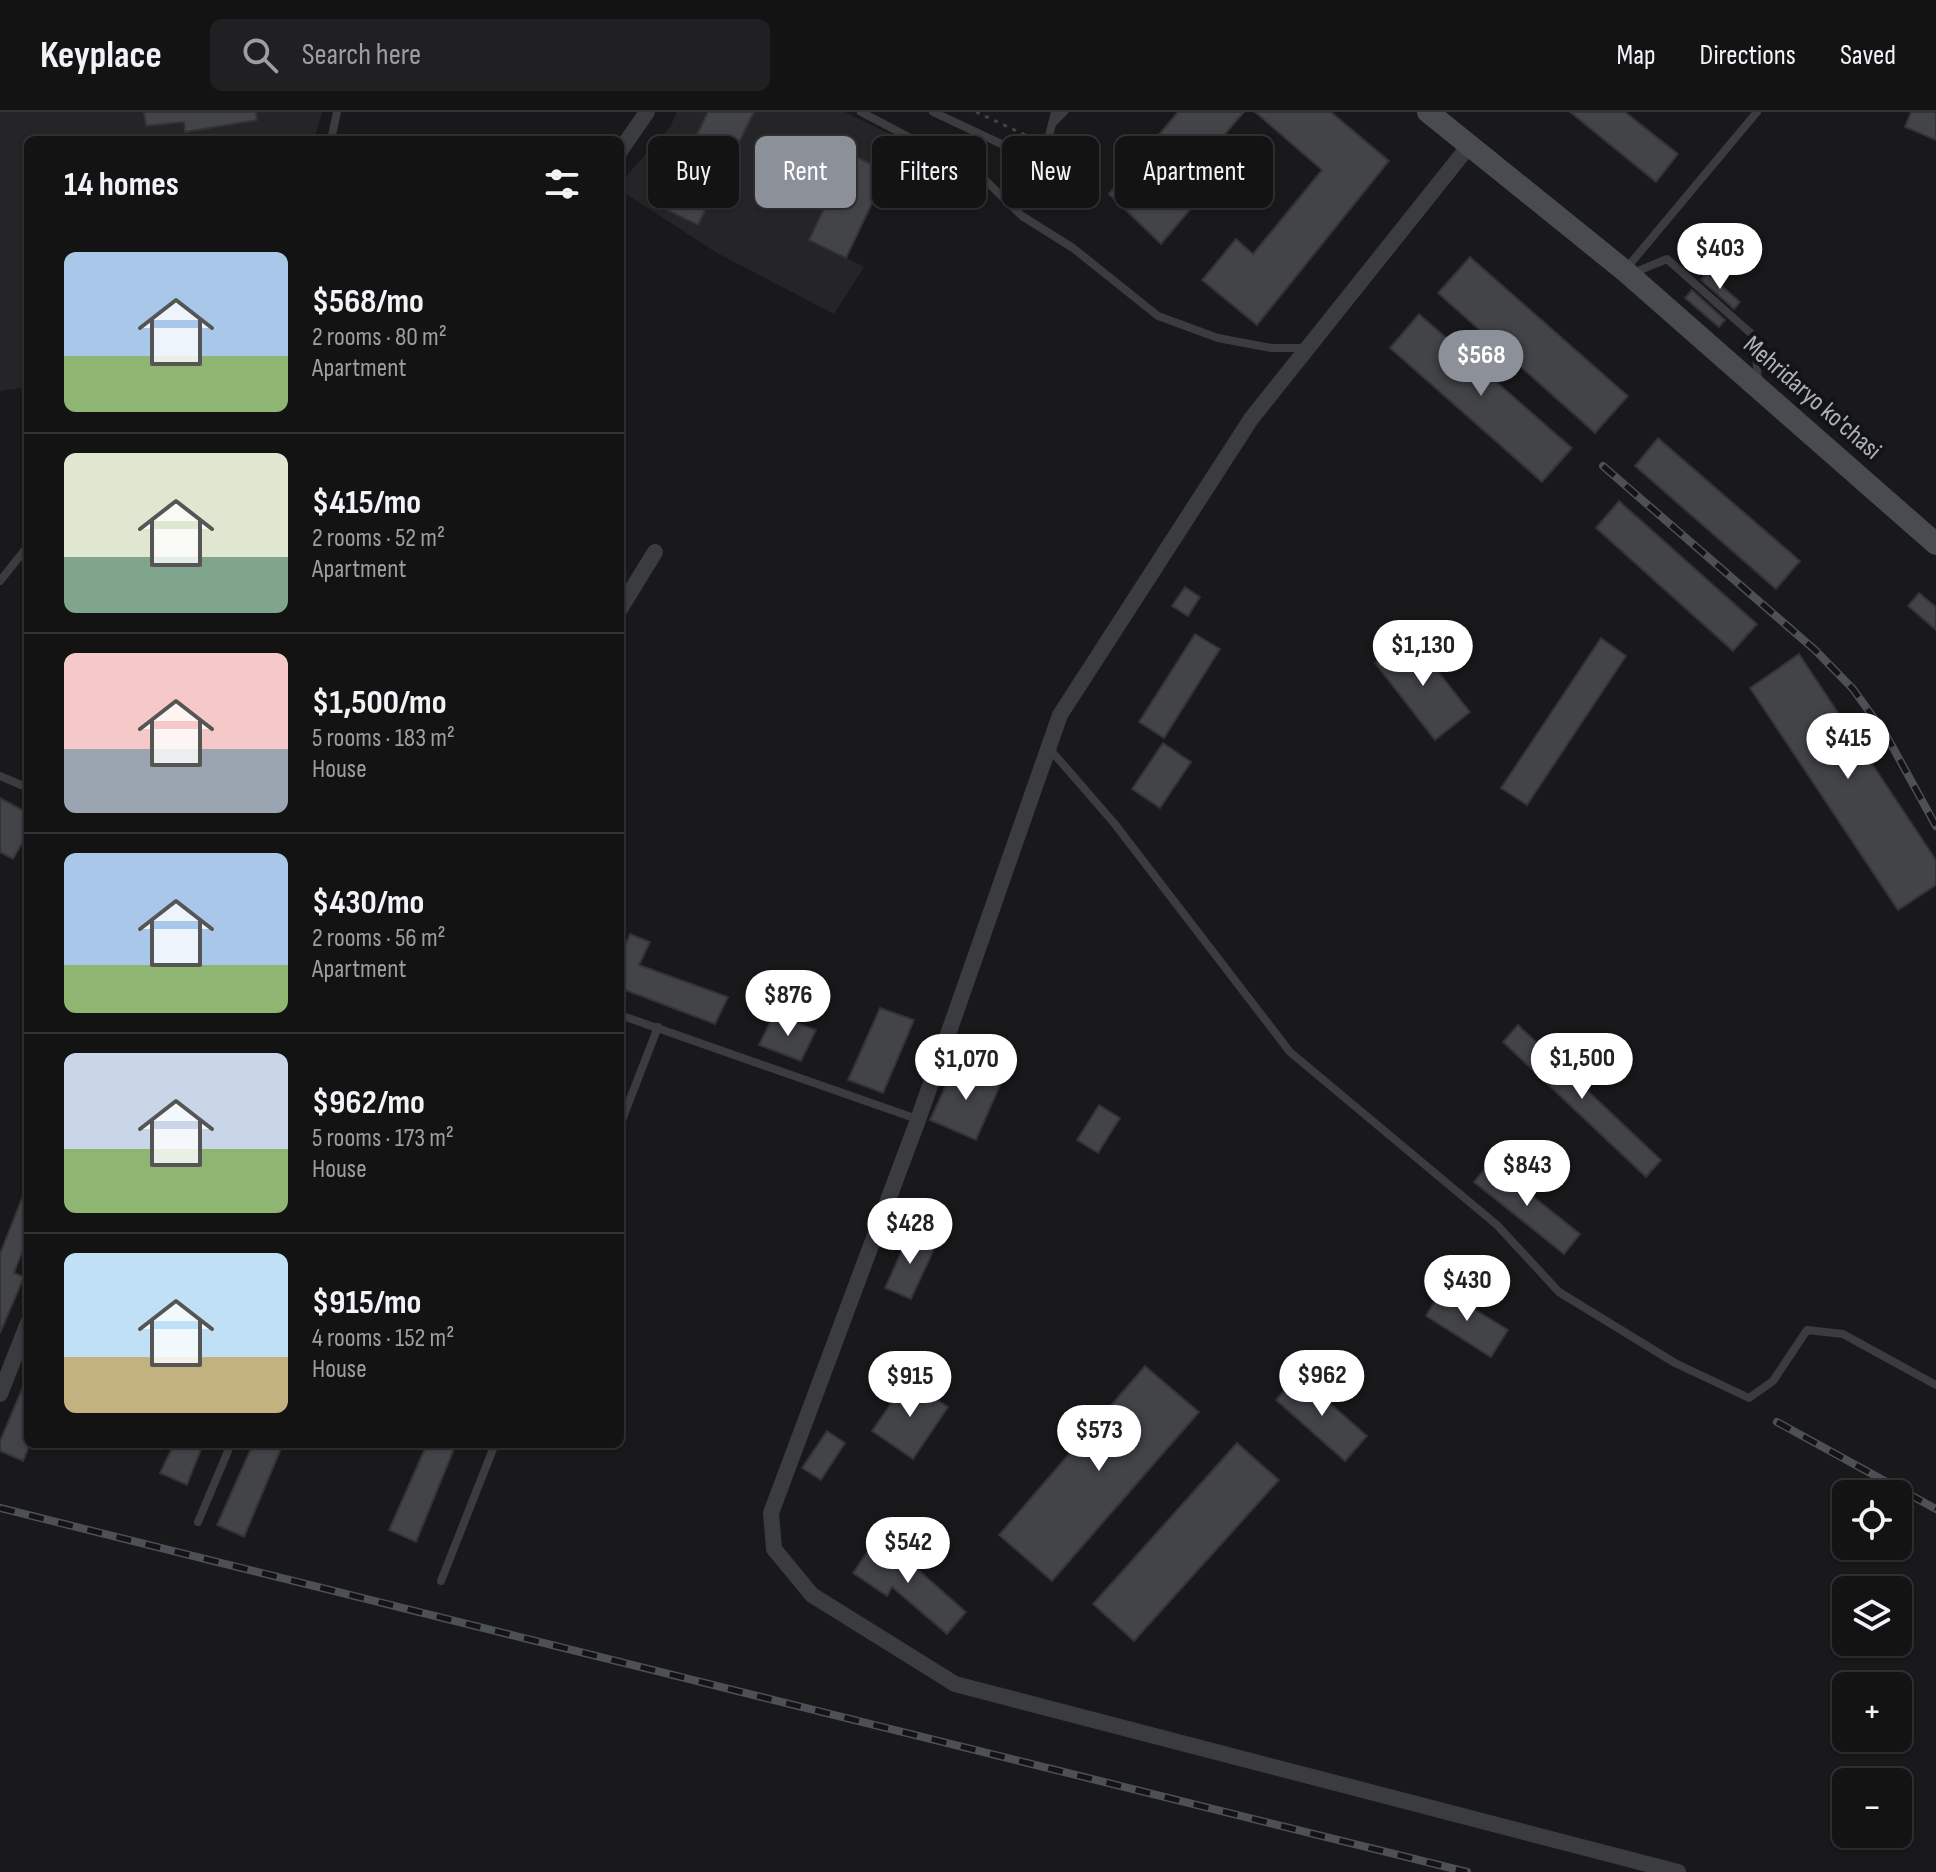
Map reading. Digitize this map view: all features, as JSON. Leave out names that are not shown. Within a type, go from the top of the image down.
[{"type":"main road","name":"Мehridaryo ko'chasi","points":[[1428,112],[1627,273],[1936,544]]},
{"type":"street","points":[[624,145],[647,112]]},
{"type":"street","points":[[1468,147],[1251,419],[1060,715],[918,1120],[771,1513],[774,1549],[812,1595],[955,1684],[1678,1872]]},
{"type":"street","points":[[624,602],[655,552]]},
{"type":"street","points":[[0,1394],[24,1333]]},
{"type":"lane","points":[[332,136],[337,112]]},
{"type":"lane","points":[[861,112],[979,174],[1022,216],[1073,248],[1158,316],[1218,338],[1271,348],[1306,348]]},
{"type":"lane","points":[[933,112],[1002,144]]},
{"type":"lane","points":[[1049,136],[1055,112]]},
{"type":"lane","points":[[1052,124],[1064,112]]},
{"type":"lane","points":[[1627,273],[1757,112]]},
{"type":"lane","points":[[1627,273],[1667,259],[1755,337],[1759,389]]},
{"type":"lane","points":[[0,581],[24,551]]},
{"type":"lane","points":[[1048,746],[1114,823],[1290,1052],[1497,1225],[1559,1292],[1675,1363],[1749,1398],[1773,1381],[1807,1330],[1843,1334],[1936,1385]]},
{"type":"lane","points":[[1,778],[24,787]]},
{"type":"lane","points":[[624,1016],[918,1120]]},
{"type":"lane","points":[[624,1115],[658,1027]]},
{"type":"lane","points":[[198,1522],[229,1448]]},
{"type":"lane","points":[[441,1581],[493,1448]]},
{"type":"path","points":[[976,112],[1029,136]]},
{"type":"shaded area","points":[[0,112],[322,112],[315,136],[24,136],[24,388],[0,391]]},
{"type":"shaded area","points":[[677,112],[845,112],[894,136],[872,136],[872,204],[847,258],[864,267],[834,314],[717,253],[624,193],[624,179],[648,152],[648,208],[739,208],[739,136],[662,136]]},
{"type":"building","points":[[144,112],[256,112],[257,120],[185,132],[184,122],[146,126]]},
{"type":"building","points":[[708,112],[754,112],[739,142],[739,136],[696,136]]},
{"type":"building","points":[[1178,112],[1244,112],[1223,136],[1158,136]]},
{"type":"building","points":[[1255,112],[1331,112],[1389,161],[1257,325],[1202,280],[1236,239],[1253,254],[1322,170]]},
{"type":"building","points":[[1570,112],[1625,112],[1678,154],[1656,182]]},
{"type":"building","points":[[1911,112],[1936,112],[1936,140],[1905,127]]},
{"type":"building","points":[[856,157],[872,165],[872,203],[846,258],[809,240],[824,208],[856,208]]},
{"type":"building","points":[[663,208],[706,208],[698,225]]},
{"type":"building","points":[[1124,208],[1191,208],[1161,244]]},
{"type":"building","points":[[1470,257],[1628,396],[1595,433],[1438,293]]},
{"type":"building","points":[[1707,273],[1740,302],[1734,309],[1701,280]]},
{"type":"building","points":[[1692,290],[1725,320],[1719,327],[1685,298]]},
{"type":"building","points":[[1419,314],[1572,448],[1542,482],[1390,348]]},
{"type":"building","points":[[1658,438],[1800,561],[1776,589],[1635,466]]},
{"type":"building","points":[[1619,501],[1757,624],[1733,651],[1596,528]]},
{"type":"building","points":[[1185,587],[1200,597],[1188,616],[1172,606]]},
{"type":"building","points":[[1919,593],[1936,607],[1936,630],[1908,606]]},
{"type":"building","points":[[1195,634],[1220,649],[1164,738],[1139,722]]},
{"type":"building","points":[[1410,636],[1470,712],[1435,740],[1375,663]]},
{"type":"building","points":[[1601,638],[1626,656],[1527,805],[1501,788]]},
{"type":"building","points":[[1799,654],[1936,860],[1936,885],[1898,910],[1750,688]]},
{"type":"building","points":[[1163,743],[1191,762],[1160,808],[1132,789]]},
{"type":"building","points":[[0,798],[24,811],[24,840],[13,859],[0,852]]},
{"type":"building","points":[[630,934],[650,942],[639,965],[728,997],[715,1024],[624,990],[624,948]]},
{"type":"building","points":[[880,1008],[914,1020],[883,1093],[848,1080]]},
{"type":"building","points":[[774,1014],[816,1030],[801,1061],[759,1045]]},
{"type":"building","points":[[1518,1025],[1661,1160],[1646,1177],[1503,1042]]},
{"type":"building","points":[[956,1063],[1001,1083],[976,1140],[930,1120]]},
{"type":"building","points":[[1099,1105],[1120,1118],[1098,1153],[1077,1140]]},
{"type":"building","points":[[1490,1162],[1580,1234],[1564,1254],[1474,1182]]},
{"type":"building","points":[[24,1193],[24,1247],[14,1273],[24,1277],[0,1333],[0,1254]]},
{"type":"building","points":[[910,1233],[936,1245],[911,1299],[885,1288]]},
{"type":"building","points":[[1442,1289],[1508,1330],[1491,1357],[1426,1316]]},
{"type":"building","points":[[1145,1366],[1199,1412],[1052,1581],[999,1535]]},
{"type":"building","points":[[1298,1375],[1367,1436],[1345,1461],[1276,1400]]},
{"type":"building","points":[[907,1380],[948,1407],[913,1459],[872,1431]]},
{"type":"building","points":[[24,1384],[24,1448],[28,1449],[23,1461],[0,1451],[0,1441]]},
{"type":"building","points":[[827,1431],[845,1443],[821,1480],[802,1468]]},
{"type":"building","points":[[1237,1443],[1279,1480],[1134,1641],[1093,1604]]},
{"type":"building","points":[[172,1448],[201,1448],[187,1485],[160,1473]]},
{"type":"building","points":[[251,1448],[281,1448],[244,1537],[217,1525]]},
{"type":"building","points":[[425,1448],[454,1448],[416,1542],[389,1530]]},
{"type":"building","points":[[876,1539],[907,1560],[966,1612],[947,1634],[892,1587],[887,1596],[853,1573]]},
{"type":"railway","points":[[1603,466],[1815,650],[1853,689],[1886,735],[1936,826]]},
{"type":"railway","points":[[1777,1422],[1936,1509]]},
{"type":"railway","points":[[0,1508],[1467,1872]]}]
